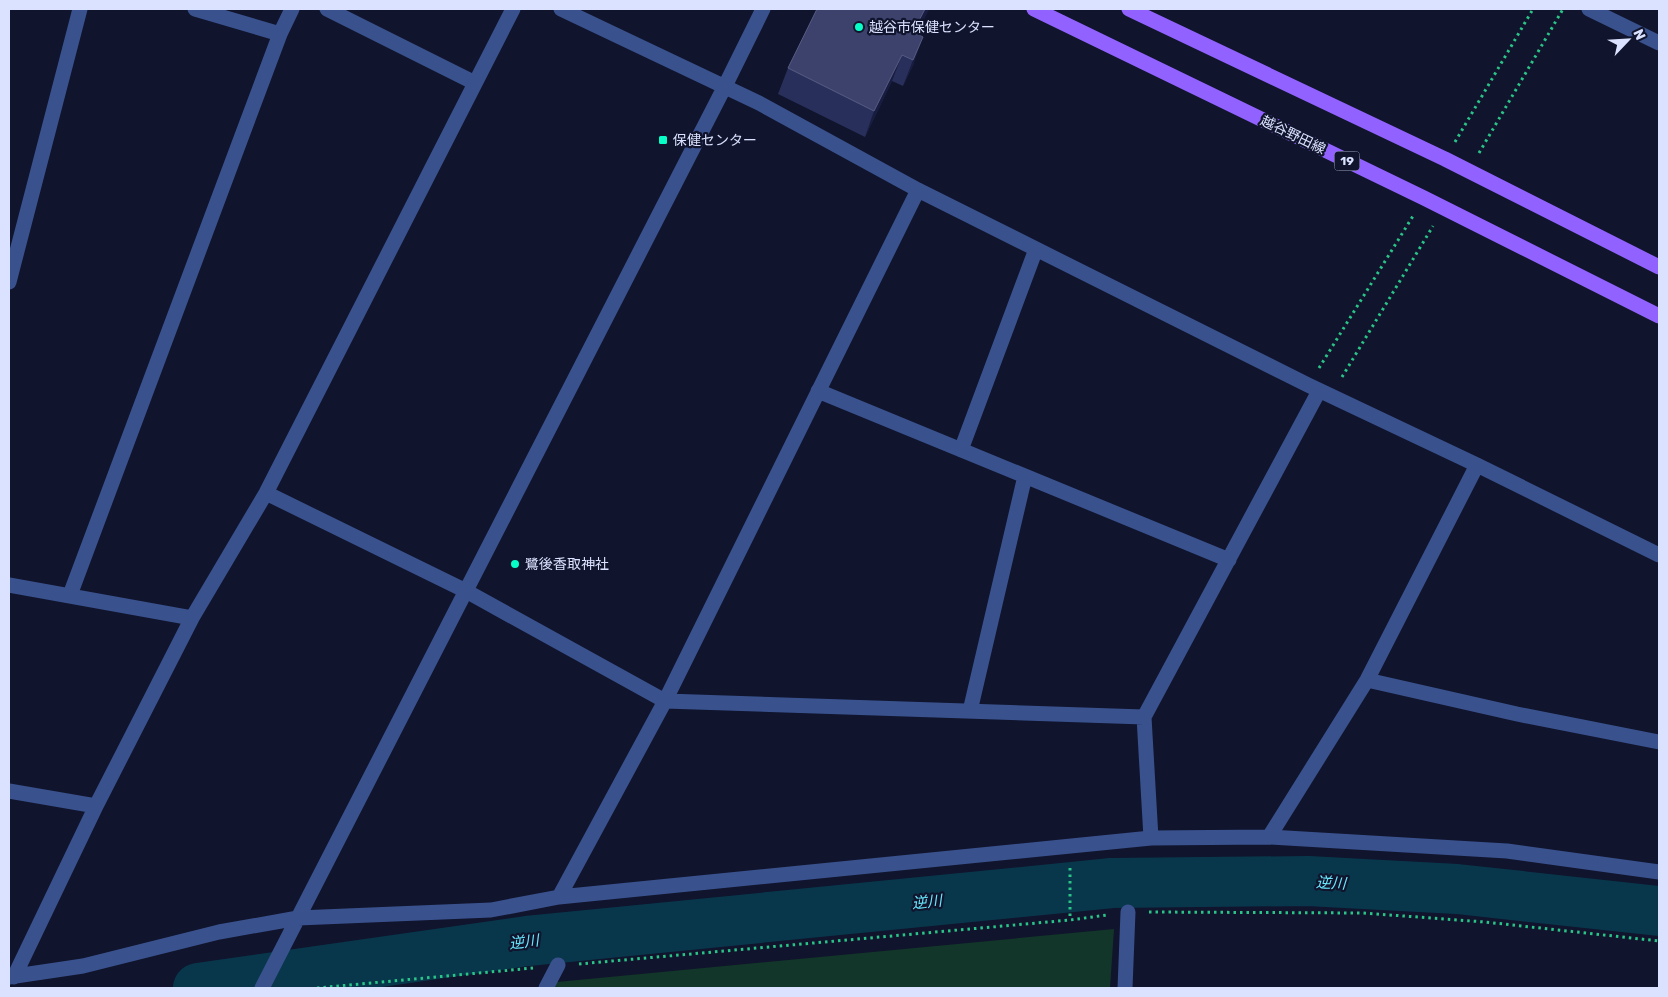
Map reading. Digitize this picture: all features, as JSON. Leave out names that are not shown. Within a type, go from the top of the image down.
[{"type":"main road","name":"越谷野田線","points":[[1034,9],[1424,198],[1659,316]]},
{"type":"main road","points":[[1129,9],[1445,159],[1659,267]]},
{"type":"street","points":[[9,282],[80,9]]},
{"type":"street","points":[[195,9],[280,34]]},
{"type":"street","points":[[70,595],[280,34],[292,9]]},
{"type":"street","points":[[327,9],[475,83]]},
{"type":"street","points":[[12,977],[96,806],[192,618],[266,493],[513,9]]},
{"type":"street","points":[[561,9],[725,86],[918,190],[1319,391],[1477,465],[1659,555]]},
{"type":"street","points":[[263,988],[763,9]]},
{"type":"street","points":[[1589,9],[1659,43]]},
{"type":"street","points":[[559,897],[664,701],[918,190]]},
{"type":"street","points":[[961,450],[1036,249]]},
{"type":"street","points":[[818,391],[1228,560]]},
{"type":"street","points":[[1151,838],[1144,717],[1319,391]]},
{"type":"street","points":[[1269,836],[1367,680],[1477,465]]},
{"type":"street","points":[[970,711],[1025,476]]},
{"type":"street","points":[[266,493],[466,591],[664,701],[1144,717]]},
{"type":"street","points":[[9,585],[192,618]]},
{"type":"street","points":[[1367,680],[1517,714],[1659,742]]},
{"type":"street","points":[[9,791],[96,806]]},
{"type":"street","points":[[12,977],[83,966],[219,932],[296,923],[491,910],[559,897],[1151,838],[1269,836],[1507,851],[1659,872]]},
{"type":"street","points":[[1125,988],[1128,912]]},
{"type":"street","points":[[546,988],[558,965]]},
{"type":"path","points":[[1445,159],[1533,9]]},
{"type":"path","points":[[1469,171],[1563,9]]},
{"type":"path","points":[[1319,391],[1424,198]]},
{"type":"path","points":[[1319,391],[1443,208]]},
{"type":"path","points":[[1070,864],[1070,920]]},
{"type":"path","points":[[317,988],[1070,920],[1128,912],[1363,913],[1486,922],[1659,941]]},
{"type":"green space","points":[[1114,929],[1110,988],[554,988],[557,982]]},
{"type":"building","points":[[817,9],[925,9],[913,32],[923,37],[913,60],[902,55],[874,111],[788,68]]},
{"type":"waterway","name":"逆川","points":[[198,988],[527,941],[1112,883],[1308,881],[1457,889],[1659,911]]},
{"type":"place","name":"越谷市保健センター","points":[[859,27]]},
{"type":"place","name":"保健センター","points":[[663,140]]},
{"type":"place","name":"鷺後香取神社","points":[[515,564]]}]
